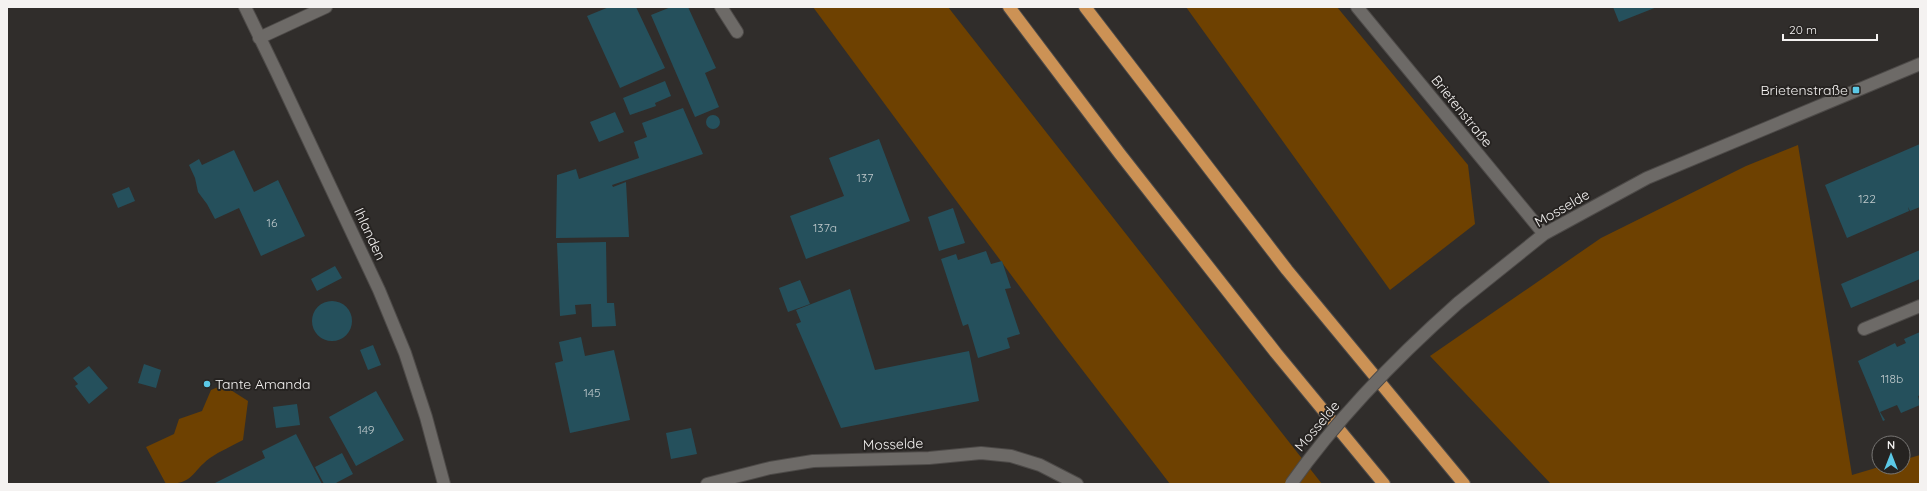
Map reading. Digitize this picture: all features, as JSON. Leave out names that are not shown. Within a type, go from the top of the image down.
[{"type":"highway","points":[[1009,7],[1124,160],[1383,484]]},
{"type":"highway","points":[[1085,7],[1287,270],[1464,484]]},
{"type":"street","name":"Ihlanden","points":[[244,7],[276,71],[379,290],[405,353],[426,417],[444,484]]},
{"type":"street","points":[[259,38],[326,7]]},
{"type":"street","points":[[721,7],[737,32]]},
{"type":"street","name":"Brietenstraße","points":[[1357,7],[1544,234]]},
{"type":"street","name":"Mosselde","points":[[1291,484],[1333,429],[1388,367],[1458,303],[1544,234],[1647,178],[1920,64]]},
{"type":"street","points":[[1864,329],[1920,306]]},
{"type":"street","name":"Mosselde","points":[[707,484],[770,468],[813,461],[929,458],[981,453],[1011,456],[1040,465],[1078,484]]},
{"type":"shaded area","points":[[813,7],[948,7],[1322,484],[1170,484],[1057,337]]},
{"type":"shaded area","points":[[1186,7],[1337,7],[1468,165],[1475,224],[1390,290]]},
{"type":"shaded area","points":[[1798,145],[1852,475],[1871,469],[1871,475],[1911,475],[1911,458],[1920,455],[1920,484],[1551,484],[1430,356],[1601,238],[1746,166]]},
{"type":"shaded area","points":[[223,385],[248,401],[243,440],[210,458],[191,476],[182,482],[166,484],[146,447],[174,434],[179,419],[202,411],[211,390]]},
{"type":"building","points":[[609,7],[636,7],[665,68],[620,88],[587,16]]},
{"type":"building","points":[[671,7],[688,7],[716,68],[705,73],[719,107],[695,117],[651,15]]},
{"type":"building","points":[[1613,7],[1657,7],[1619,22]]},
{"type":"building","points":[[665,81],[671,96],[655,103],[656,106],[630,115],[623,98]]},
{"type":"building","points":[[683,108],[703,154],[612,185],[613,187],[626,182],[629,237],[556,238],[557,175],[576,169],[579,179],[639,158],[634,142],[647,137],[642,123]]},
{"type":"building","points":[[615,112],[624,132],[599,142],[590,122]]},
{"type":"building","points":[[713,115],[718,117],[720,122],[718,127],[713,129],[708,127],[706,122],[708,117]]},
{"type":"building","points":[[879,139],[910,221],[806,259],[790,216],[844,196],[829,158]]},
{"type":"building","points":[[1920,144],[1920,207],[1910,211],[1908,207],[1909,211],[1847,238],[1825,185]]},
{"type":"building","points":[[234,150],[254,192],[278,180],[305,236],[261,256],[239,208],[215,219],[207,204],[198,192],[195,178],[189,165],[199,159],[202,165]]},
{"type":"building","points":[[129,187],[135,201],[118,208],[112,194]]},
{"type":"building","points":[[953,208],[965,243],[939,251],[928,217]]},
{"type":"building","points":[[606,242],[607,303],[614,303],[616,326],[592,327],[591,304],[575,305],[576,314],[560,316],[557,243]]},
{"type":"building","points":[[1920,250],[1920,279],[1851,308],[1841,284]]},
{"type":"building","points":[[986,251],[991,264],[1002,261],[1011,288],[1005,289],[1020,334],[1007,338],[1010,348],[978,358],[968,324],[963,326],[941,259],[956,254],[958,260]]},
{"type":"building","points":[[335,266],[342,278],[317,291],[311,279]]},
{"type":"building","points":[[800,280],[810,304],[788,312],[779,288]]},
{"type":"building","points":[[850,289],[875,370],[969,351],[979,401],[841,428],[796,324],[801,322],[796,310]]},
{"type":"building","points":[[332,301],[346,307],[352,321],[346,335],[332,341],[318,335],[312,321],[318,307]]},
{"type":"building","points":[[1920,332],[1920,395],[1918,396],[1920,405],[1901,413],[1897,405],[1880,412],[1885,420],[1883,421],[1858,361],[1895,343],[1897,347],[1906,343],[1904,339]]},
{"type":"building","points":[[581,337],[585,356],[614,350],[630,420],[570,433],[555,363],[563,361],[559,342]]},
{"type":"building","points":[[373,345],[381,365],[368,370],[360,350]]},
{"type":"building","points":[[144,364],[161,370],[156,388],[138,383]]},
{"type":"building","points":[[89,366],[108,388],[89,404],[75,386],[78,384],[73,378]]},
{"type":"building","points":[[376,391],[404,440],[356,466],[329,417]]},
{"type":"building","points":[[297,404],[300,425],[276,428],[273,407]]},
{"type":"building","points":[[691,428],[697,454],[671,459],[666,433]]},
{"type":"building","points":[[296,434],[322,484],[213,484],[265,458],[262,451]]},
{"type":"building","points":[[342,453],[353,474],[334,484],[324,484],[315,467]]},
{"type":"place","name":"Brietenstraße","points":[[1856,90]]},
{"type":"place","name":"Tante Amanda","points":[[207,384]]}]
